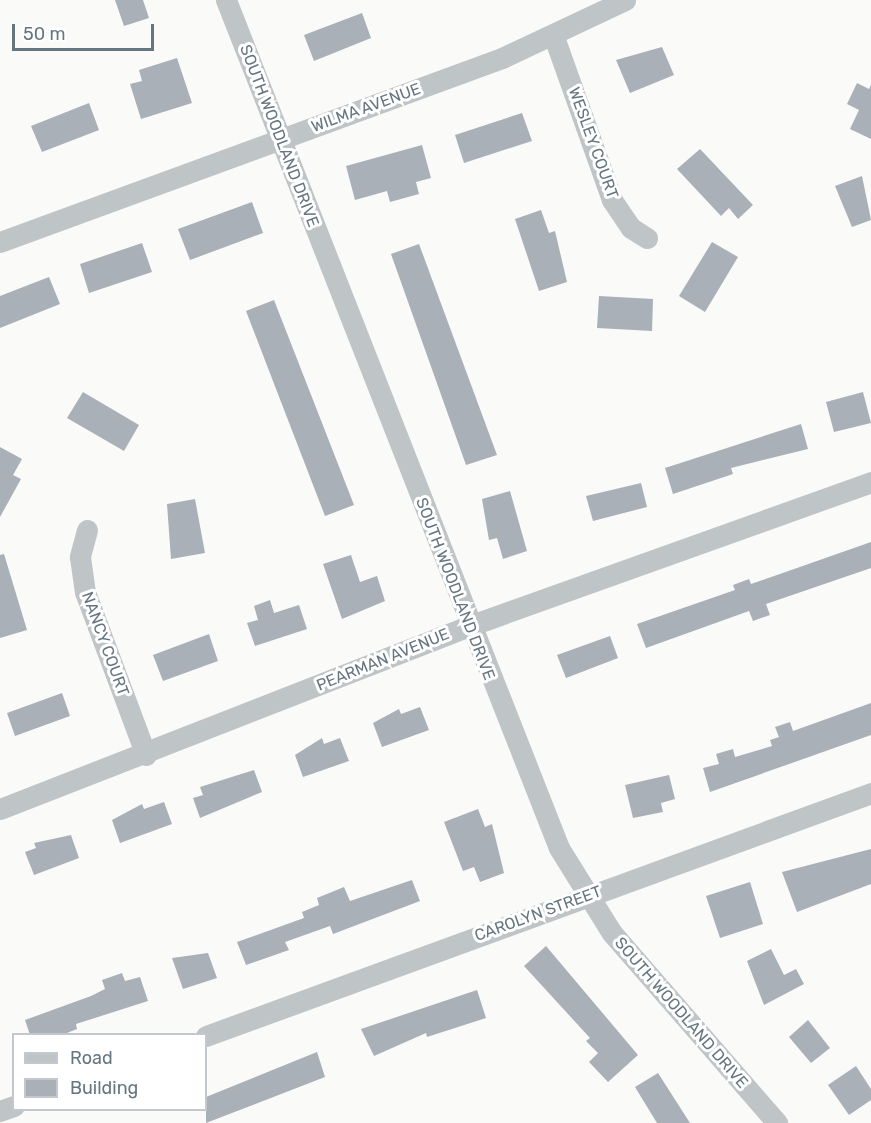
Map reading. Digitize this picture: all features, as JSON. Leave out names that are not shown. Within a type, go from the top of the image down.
[{"type":"street","name":"SOUTH WOODLAND DRIVE","points":[[226,0],[541,807],[585,896],[776,1123]]},
{"type":"street","name":"WILMA AVENUE","points":[[0,242],[554,37],[625,0]]},
{"type":"street","name":"WESLEY COURT","points":[[554,37],[612,200],[631,228],[647,238]]},
{"type":"street","name":"PEARMAN AVENUE","points":[[0,809],[146,755],[469,626],[871,482]]},
{"type":"street","name":"NANCY COURT","points":[[87,530],[80,557],[85,592],[146,755]]},
{"type":"street","name":"CAROLYN STREET","points":[[207,1035],[871,793]]},
{"type":"building","points":[[115,0],[143,0],[149,18],[124,26]]},
{"type":"building","points":[[362,13],[371,38],[314,61],[304,35]]},
{"type":"building","points":[[662,47],[674,75],[630,93],[616,60]]},
{"type":"building","points":[[177,58],[192,103],[141,119],[130,84],[142,81],[139,70]]},
{"type":"building","points":[[857,83],[869,89],[871,85],[871,139],[850,129],[859,110],[847,104]]},
{"type":"building","points":[[89,103],[99,130],[42,152],[31,126]]},
{"type":"building","points":[[522,113],[532,141],[464,163],[455,135]]},
{"type":"building","points":[[422,145],[431,178],[416,182],[419,194],[390,202],[387,191],[355,200],[346,166]]},
{"type":"building","points":[[700,149],[753,205],[738,219],[729,208],[721,216],[677,169]]},
{"type":"building","points":[[862,176],[871,220],[852,227],[835,186]]},
{"type":"building","points":[[252,202],[263,233],[190,260],[178,229]]},
{"type":"building","points":[[541,210],[549,233],[555,231],[567,282],[539,291],[515,219]]},
{"type":"building","points":[[712,242],[738,257],[705,312],[679,296]]},
{"type":"building","points":[[142,243],[152,272],[89,293],[80,264]]},
{"type":"building","points":[[419,244],[497,455],[466,465],[391,254]]},
{"type":"building","points":[[49,277],[60,304],[0,328],[0,296]]},
{"type":"building","points":[[599,296],[653,299],[652,331],[597,328]]},
{"type":"building","points":[[274,300],[354,505],[325,516],[246,311]]},
{"type":"building","points":[[83,392],[139,425],[124,451],[67,418]]},
{"type":"building","points":[[863,392],[871,423],[834,432],[826,402]]},
{"type":"building","points":[[801,424],[808,449],[731,468],[733,474],[673,494],[665,468]]},
{"type":"building","points":[[0,447],[22,459],[13,475],[21,479],[0,517]]},
{"type":"building","points":[[641,483],[647,507],[593,521],[586,496]]},
{"type":"building","points":[[510,491],[527,551],[503,559],[497,538],[489,540],[482,499]]},
{"type":"building","points":[[195,499],[205,553],[171,559],[167,504]]},
{"type":"building","points":[[871,542],[871,568],[766,604],[770,615],[753,621],[749,611],[646,648],[637,624],[735,590],[733,585],[749,579],[751,584]]},
{"type":"building","points":[[4,554],[27,630],[0,638],[0,555]]},
{"type":"building","points":[[351,555],[360,582],[377,576],[385,601],[342,619],[323,564]]},
{"type":"building","points":[[270,600],[274,613],[299,605],[307,629],[255,646],[247,623],[258,620],[254,606]]},
{"type":"building","points":[[209,634],[218,661],[163,681],[153,655]]},
{"type":"building","points":[[610,636],[618,658],[566,678],[557,655]]},
{"type":"building","points":[[62,693],[70,716],[15,736],[7,713]]},
{"type":"building","points":[[871,703],[871,735],[710,792],[703,768],[719,764],[716,754],[733,749],[735,757],[772,746],[770,740],[779,737],[775,727],[790,722],[793,731]]},
{"type":"building","points":[[420,707],[429,730],[382,747],[373,723],[399,709],[401,714]]},
{"type":"building","points":[[322,738],[324,744],[340,738],[349,761],[303,777],[295,755]]},
{"type":"building","points":[[254,770],[262,792],[200,818],[193,798],[203,795],[200,787]]},
{"type":"building","points":[[669,775],[675,799],[661,803],[663,812],[633,818],[625,785]]},
{"type":"building","points":[[164,802],[172,824],[120,843],[112,820],[142,804],[144,809]]},
{"type":"building","points":[[478,809],[485,827],[492,824],[504,873],[480,882],[474,867],[463,871],[444,822]]},
{"type":"building","points":[[71,835],[79,858],[34,875],[25,852],[36,848],[34,843]]},
{"type":"building","points":[[871,849],[871,884],[797,912],[782,872]]},
{"type":"building","points":[[412,880],[420,901],[333,934],[330,926],[285,942],[289,950],[246,965],[237,942],[304,918],[302,912],[319,905],[317,898],[344,887],[350,901]]},
{"type":"building","points":[[750,882],[763,924],[720,938],[706,896]]},
{"type":"building","points":[[546,946],[638,1055],[608,1082],[589,1062],[598,1053],[586,1041],[590,1038],[524,966]]},
{"type":"building","points":[[771,949],[784,975],[796,969],[804,984],[764,1005],[747,961]]},
{"type":"building","points":[[208,953],[217,978],[183,989],[172,958]]},
{"type":"building","points":[[122,973],[125,981],[140,977],[148,1001],[76,1024],[77,1029],[67,1033],[29,1033],[25,1020],[105,989],[102,980]]},
{"type":"building","points":[[477,990],[486,1018],[427,1037],[426,1033],[374,1056],[361,1029]]},
{"type":"building","points":[[808,1020],[830,1048],[811,1063],[789,1037]]},
{"type":"building","points":[[317,1052],[325,1077],[206,1123],[207,1097]]},
{"type":"building","points":[[856,1066],[871,1089],[871,1100],[849,1115],[828,1085]]},
{"type":"building","points":[[658,1073],[690,1123],[657,1123],[635,1087]]}]
